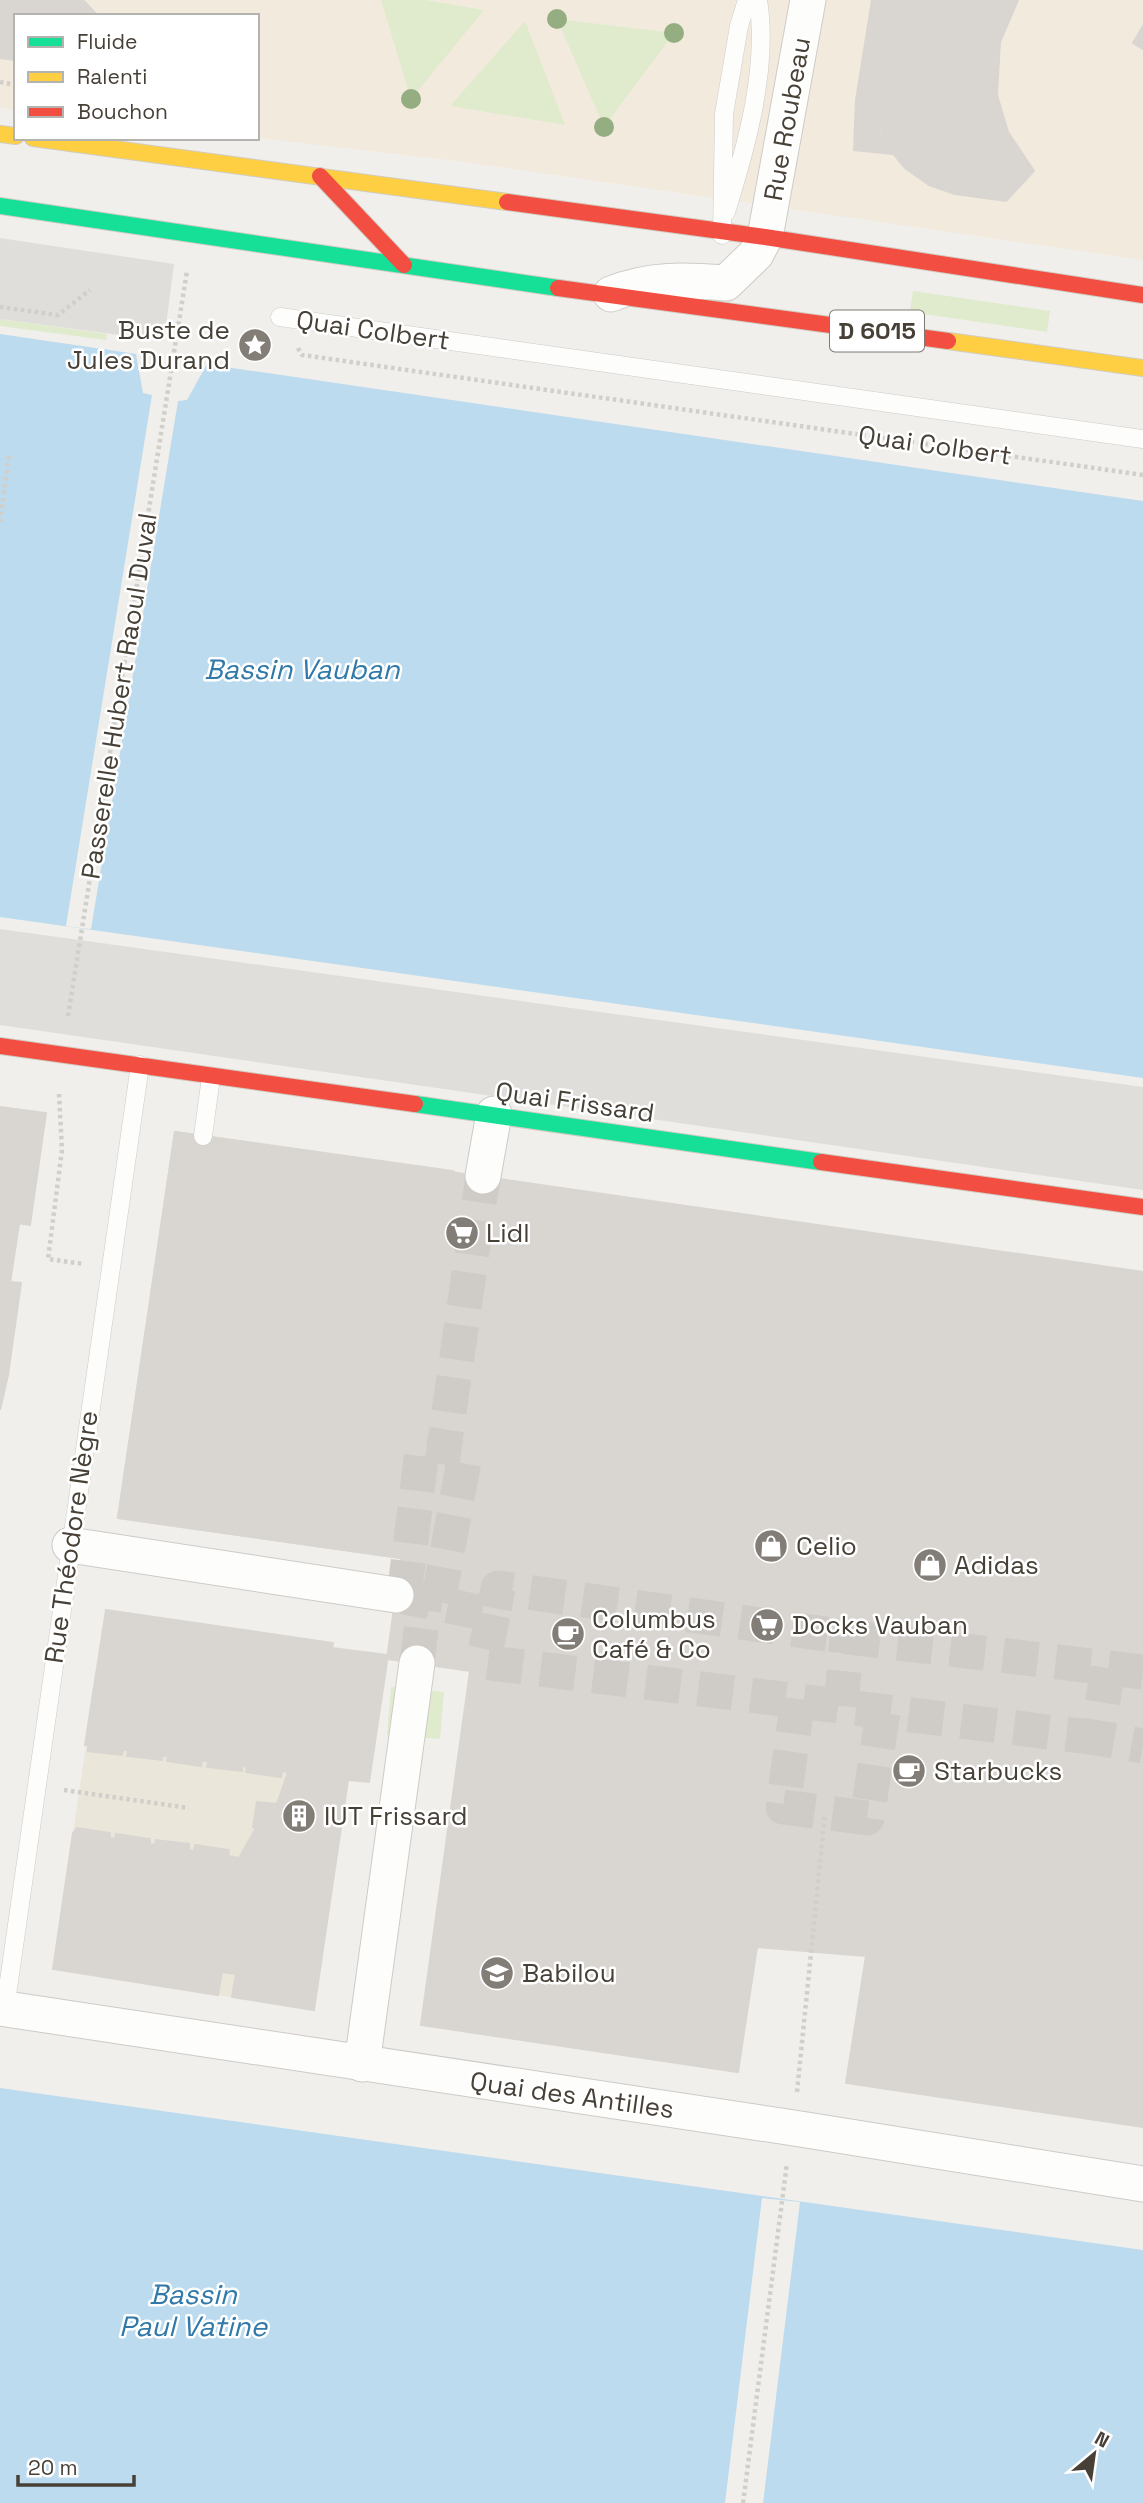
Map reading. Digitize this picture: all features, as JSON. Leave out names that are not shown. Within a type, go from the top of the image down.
[{"type":"main road","points":[[48,140],[765,237],[1143,295]]},
{"type":"main road","points":[[320,176],[404,265]]},
{"type":"main road","points":[[0,206],[404,265]]},
{"type":"main road","name":"D 6015","points":[[404,265],[1143,368]]},
{"type":"main road","name":"Quai Frissard","points":[[0,1046],[1143,1207]]},
{"type":"street","name":"Rue Roubeau","points":[[765,237],[808,0]]},
{"type":"street","points":[[610,294],[637,284],[674,279],[726,284],[746,266],[765,237]]},
{"type":"street","points":[[483,1176],[494,1114]]},
{"type":"street","points":[[70,1545],[396,1595]]},
{"type":"street","points":[[362,2064],[417,1663]]},
{"type":"street","name":"Quai des Antilles","points":[[3,2008],[1143,2184]]},
{"type":"lane","points":[[746,266],[720,232],[724,114],[739,26],[747,0]]},
{"type":"lane","points":[[720,232],[745,151],[763,31],[758,0]]},
{"type":"lane","name":"Quai Colbert","points":[[280,317],[1143,439]]},
{"type":"lane","name":"Rue Théodore Nègre","points":[[3,2008],[141,1065]]},
{"type":"lane","points":[[203,1136],[211,1077]]},
{"type":"path","points":[[0,307],[58,314],[90,290]]},
{"type":"path","name":"Passerelle Hubert Raoul Duval","points":[[67,1021],[182,303]]},
{"type":"path","name":"Quai Colbert","points":[[280,317],[285,332],[302,355],[1143,475]]},
{"type":"path","points":[[0,522],[9,454]]},
{"type":"path","points":[[59,1093],[62,1150],[48,1259],[110,1267]]},
{"type":"path","points":[[36,1786],[189,1808]]},
{"type":"path","points":[[794,2128],[825,1814]]},
{"type":"path","points":[[743,2503],[780,2200]]},
{"type":"shaded area","points":[[0,0],[1143,0],[1143,260],[465,162],[259,138],[259,14],[14,14],[14,110],[0,108]]},
{"type":"shaded area","points":[[0,238],[174,264],[164,341],[0,319]]},
{"type":"shaded area","points":[[0,929],[1143,1087],[1143,1190],[0,1025]]},
{"type":"shaded area","name":"IUT Frissard","points":[[106,1610],[333,1643],[333,1648],[388,1655],[348,1780],[314,2010],[53,1969]]},
{"type":"green space","points":[[381,0],[426,0],[484,10],[411,99]]},
{"type":"green space","points":[[557,19],[674,33],[604,127]]},
{"type":"green space","points":[[525,21],[565,125],[450,106]]},
{"type":"green space","points":[[913,291],[1050,311],[1047,332],[910,312]]},
{"type":"green space","points":[[0,319],[107,334],[106,340],[0,326]]},
{"type":"green space","points":[[391,1687],[444,1692],[440,1739],[387,1735]]},
{"type":"water","name":"Bassin Vauban","points":[[0,334],[1143,501],[1143,1078],[0,917]]},
{"type":"water","name":"Bassin Paul Vatine","points":[[0,2088],[1143,2250],[1143,2503],[0,2503]]},
{"type":"pier","points":[[136,354],[207,364],[187,400],[178,401],[91,929],[66,926],[152,395],[143,393]]},
{"type":"pier","points":[[762,2198],[800,2202],[763,2503],[725,2503]]},
{"type":"building","points":[[0,0],[61,0],[61,8],[41,8],[46,14],[14,14],[14,60],[0,58]]},
{"type":"building","points":[[61,0],[83,0],[96,14],[46,14],[41,8],[61,8]]},
{"type":"building","points":[[872,0],[1018,0],[1000,42],[997,95],[1008,132],[1034,171],[1006,201],[955,194],[929,185],[905,168],[886,145],[870,102],[856,100]]},
{"type":"building","points":[[1143,26],[1143,49],[1133,43]]},
{"type":"building","points":[[856,100],[870,102],[880,135],[893,154],[854,150]]},
{"type":"building","points":[[0,1107],[46,1113],[30,1225],[0,1221]]},
{"type":"building","name":"Docks Vauban","points":[[175,1132],[1143,1272],[1143,2127],[846,2083],[866,1956],[757,1947],[738,2072],[421,2025],[470,1671],[387,1659],[401,1558],[118,1518]]},
{"type":"building","points":[[175,1132],[453,1171],[401,1558],[118,1518]]},
{"type":"building","points":[[0,1221],[19,1224],[0,1349]]},
{"type":"building","points":[[10,1282],[21,1283],[8,1375],[0,1373],[0,1349]]},
{"type":"building","points":[[0,1373],[8,1375],[0,1410]]},
{"type":"building","points":[[475,1435],[524,1443],[515,1508],[466,1502]]},
{"type":"building","name":"Celio","points":[[719,1472],[841,1490],[822,1617],[701,1602]]},
{"type":"building","name":"Adidas","points":[[903,1495],[975,1506],[956,1638],[884,1625]]},
{"type":"building","name":"IUT Frissard","points":[[106,1610],[333,1643],[332,1648],[388,1655],[369,1782],[348,1780],[314,2010],[232,1997],[236,1974],[222,1972],[218,1995],[53,1969],[73,1833],[77,1828],[110,1833],[110,1838],[115,1839],[116,1834],[150,1839],[150,1844],[155,1845],[156,1840],[189,1844],[189,1850],[194,1851],[195,1845],[229,1850],[228,1856],[239,1858],[256,1828],[253,1827],[257,1802],[277,1804],[288,1772],[282,1771],[281,1777],[246,1772],[247,1767],[242,1766],[242,1771],[207,1767],[208,1761],[202,1761],[201,1766],[167,1761],[168,1756],[162,1756],[162,1760],[127,1756],[128,1750],[123,1750],[122,1755],[88,1751],[88,1745],[85,1745]]},
{"type":"tunnel","points":[[438,1602],[466,1450],[444,1447],[483,1176]]},
{"type":"tunnel","points":[[404,1596],[423,1443],[444,1447]]},
{"type":"tunnel","points":[[396,1595],[493,1615],[498,1588],[847,1637],[1143,1672]]},
{"type":"tunnel","points":[[417,1663],[425,1599]]},
{"type":"tunnel","points":[[493,1615],[483,1662],[1097,1738]]},
{"type":"tunnel","points":[[841,1706],[847,1637]]},
{"type":"tunnel","points":[[1108,1668],[1097,1738],[1143,1746]]},
{"type":"tunnel","points":[[798,1699],[783,1807],[867,1818],[883,1712]]},
{"type":"traffic: fast","points":[[0,206],[558,288]]},
{"type":"traffic: fast","points":[[415,1104],[821,1162]]},
{"type":"traffic: slow","points":[[0,134],[14,136]]},
{"type":"traffic: slow","points":[[48,140],[507,202]]},
{"type":"traffic: slow","points":[[948,341],[1143,368]]},
{"type":"traffic: jam","points":[[320,176],[404,265]]},
{"type":"traffic: jam","points":[[507,202],[765,237],[1143,295]]},
{"type":"traffic: jam","points":[[558,288],[948,341]]},
{"type":"traffic: jam","points":[[0,1046],[415,1104]]},
{"type":"traffic: jam","points":[[821,1162],[1143,1207]]},
{"type":"place","name":"Buste de Jules Durand","points":[[255,345]]},
{"type":"place","name":"Lidl","points":[[462,1233]]},
{"type":"place","name":"Celio","points":[[771,1546]]},
{"type":"place","name":"Adidas","points":[[930,1565]]},
{"type":"place","name":"Docks Vauban","points":[[767,1625]]},
{"type":"place","name":"Columbus Café & Co","points":[[568,1634]]},
{"type":"place","name":"Starbucks","points":[[909,1771]]},
{"type":"place","name":"IUT Frissard","points":[[299,1816]]},
{"type":"place","name":"Babilou","points":[[497,1973]]}]
